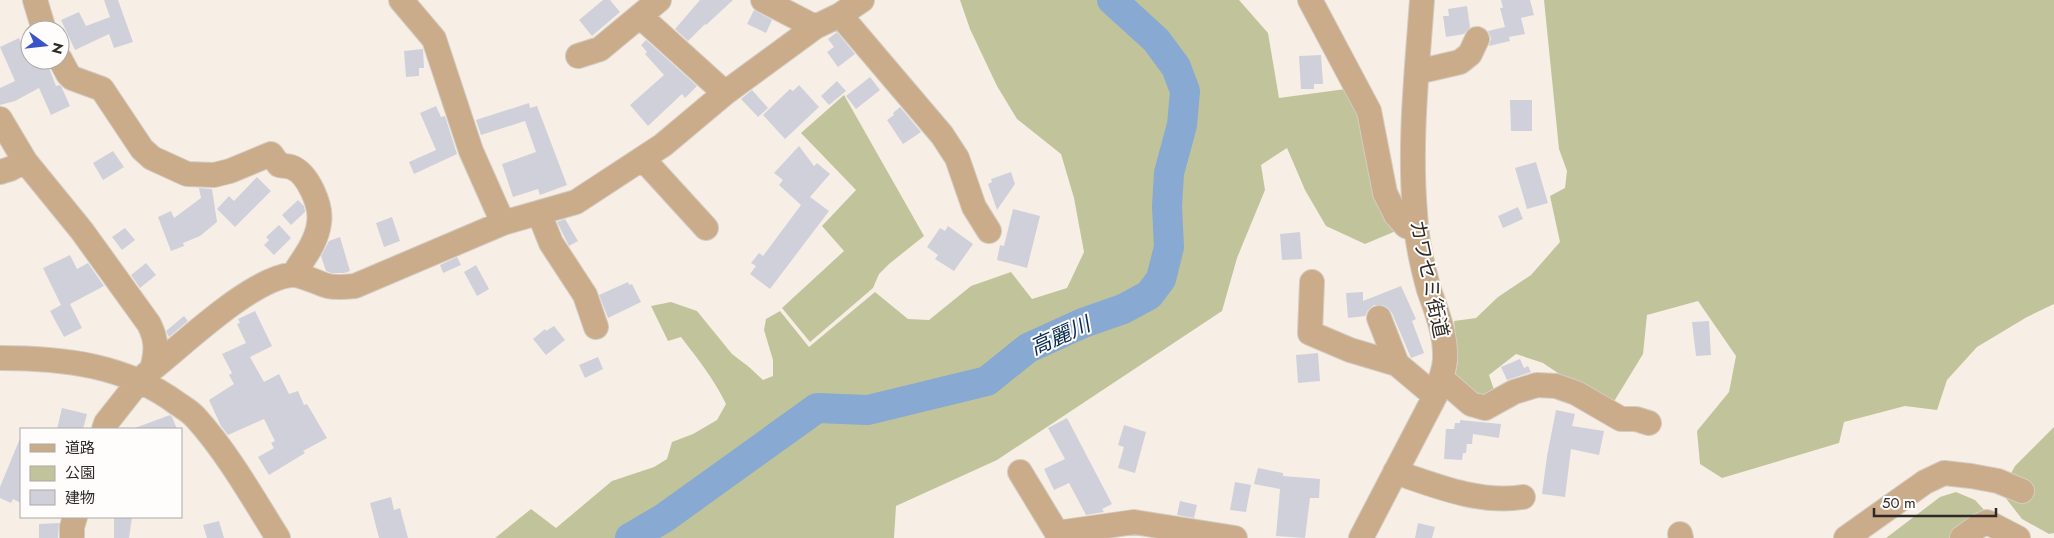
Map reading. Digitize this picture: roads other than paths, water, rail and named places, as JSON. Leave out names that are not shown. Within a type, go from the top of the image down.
[{"type":"street","points":[[35,0],[41,20]]},
{"type":"street","points":[[401,0],[434,39],[471,151],[503,224]]},
{"type":"street","points":[[578,56],[600,49],[641,17],[659,0]]},
{"type":"street","points":[[763,0],[815,27]]},
{"type":"street","points":[[1310,0],[1369,110],[1385,193],[1396,216],[1406,226],[1416,230]]},
{"type":"street","name":"カワセミ街道","points":[[1361,538],[1438,387],[1445,360],[1440,321],[1424,271],[1416,230],[1413,192],[1417,72],[1422,0]]},
{"type":"street","points":[[104,428],[106,423],[146,375],[241,296],[268,281],[293,274],[330,286],[343,288],[355,286],[503,224],[576,202],[644,159],[724,93],[815,27],[855,4],[957,158],[974,207],[989,231]]},
{"type":"street","points":[[641,17],[724,93]]},
{"type":"street","points":[[1417,72],[1460,62],[1470,54],[1477,39]]},
{"type":"street","points":[[66,70],[72,78],[102,89],[142,149],[152,158],[187,174],[208,176],[230,171],[270,154],[279,165],[291,167],[299,172],[310,186],[318,205],[320,222],[314,240],[293,274]]},
{"type":"street","points":[[0,119],[25,161],[82,231],[149,324],[156,338],[157,354],[146,375]]},
{"type":"street","points":[[644,159],[706,228]]},
{"type":"street","points":[[0,172],[25,161]]},
{"type":"street","points":[[539,214],[551,243],[585,294],[596,327]]},
{"type":"street","points":[[1312,282],[1310,333],[1350,350],[1397,364],[1471,404],[1485,408],[1514,392],[1538,385],[1556,386],[1576,393],[1621,419],[1636,419],[1649,424]]},
{"type":"street","points":[[1379,318],[1397,364]]},
{"type":"street","points":[[0,358],[38,358],[146,375],[160,390],[195,417],[237,472],[278,538]]},
{"type":"street","points":[[1020,472],[1057,533],[1134,522],[1235,538]]},
{"type":"street","points":[[1395,472],[1470,495],[1505,500],[1522,497]]},
{"type":"street","points":[[1846,538],[1925,482],[1944,474],[1998,481],[2022,491]]},
{"type":"street","points":[[72,538],[75,518]]},
{"type":"street","points":[[1962,538],[1976,527],[1988,522],[2018,538]]},
{"type":"waterway","name":"高麗川","points":[[630,538],[664,518],[817,408],[868,410],[987,381],[1028,348],[1083,323],[1123,309],[1149,295],[1161,279],[1169,247],[1167,206],[1169,173],[1182,125],[1185,91],[1176,67],[1156,40],[1112,0]]}]
